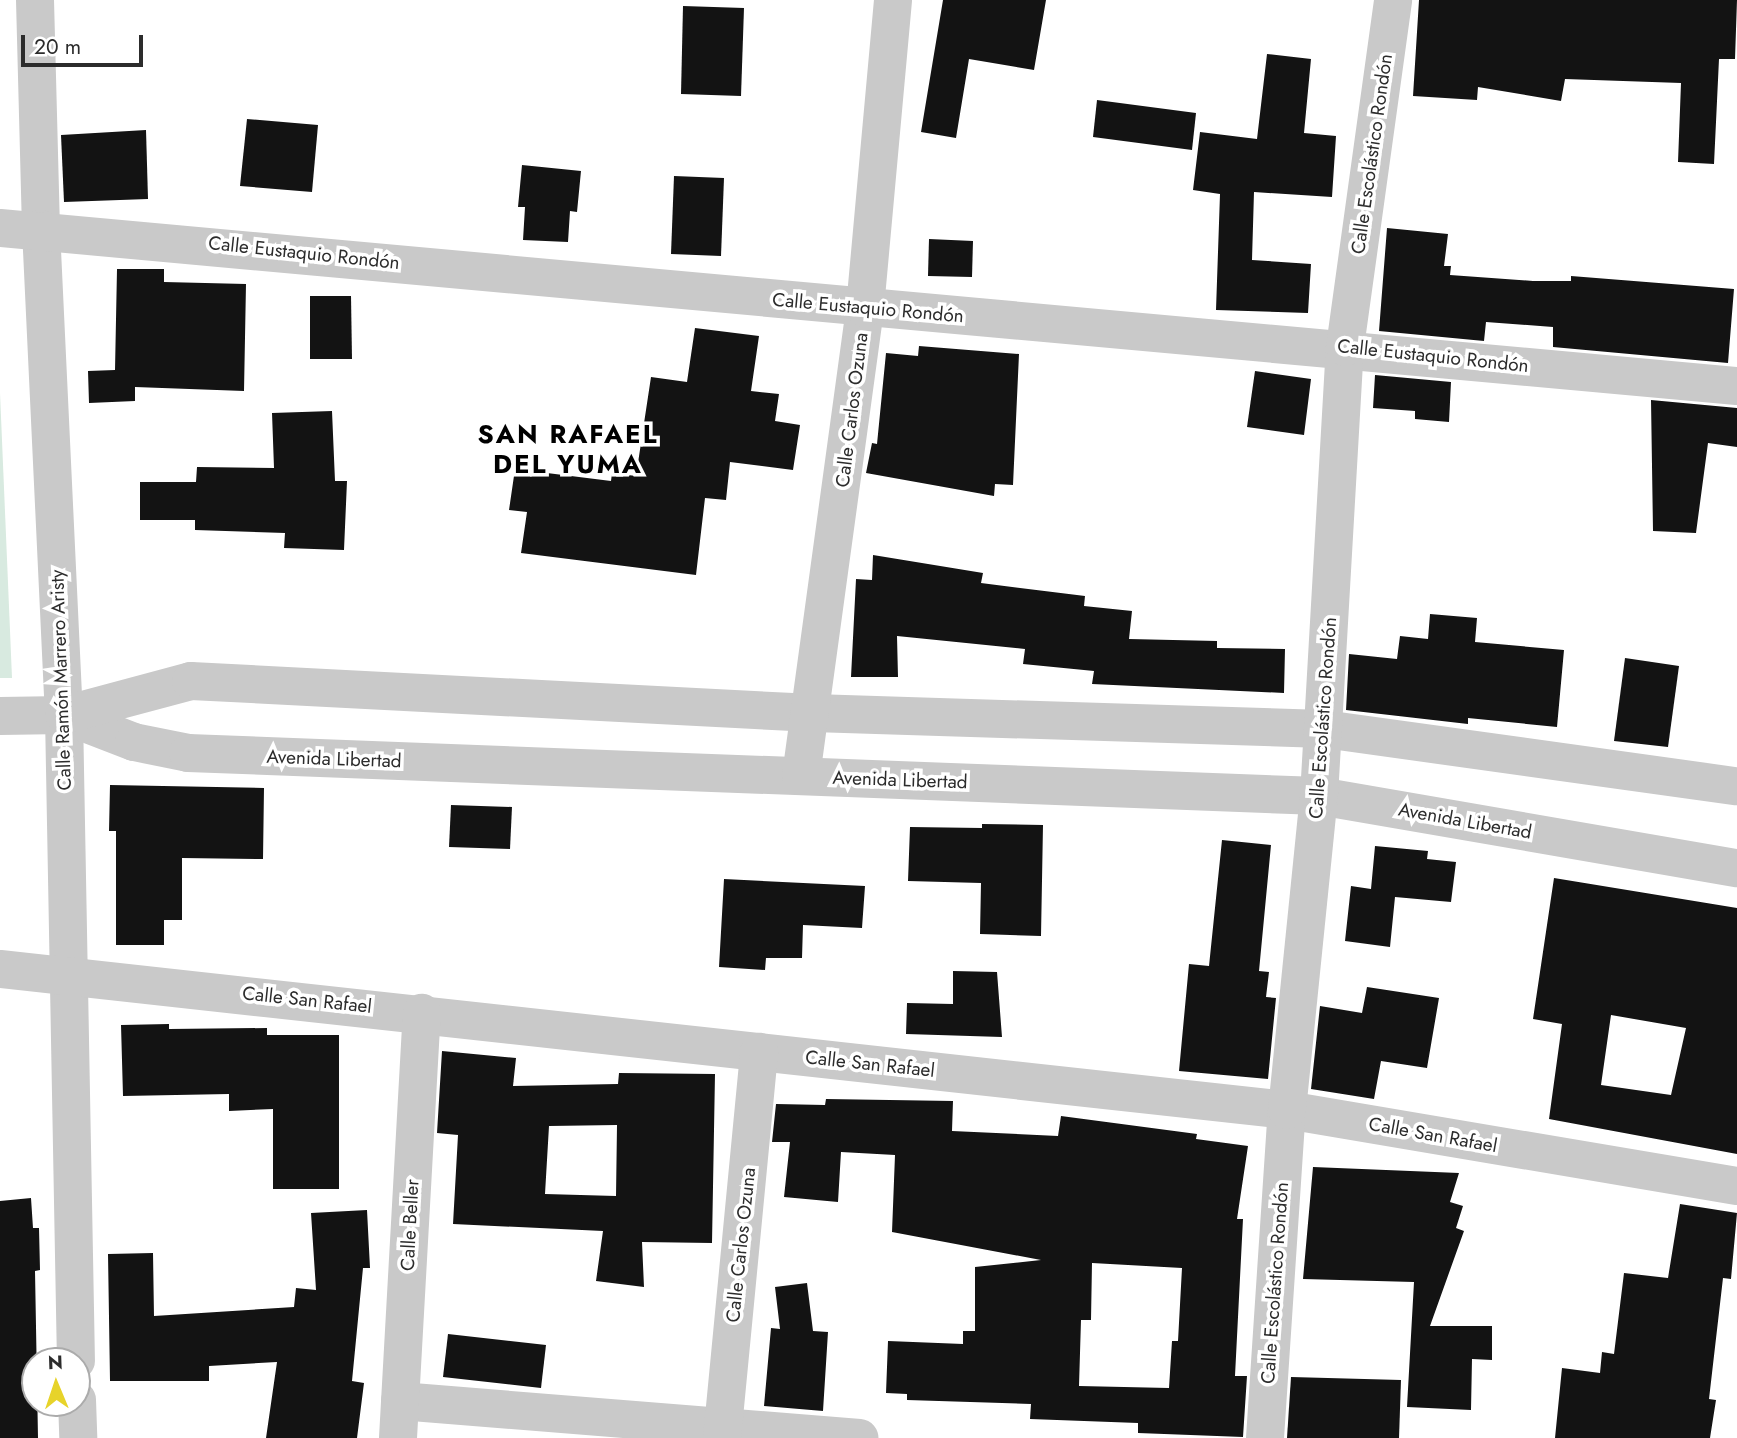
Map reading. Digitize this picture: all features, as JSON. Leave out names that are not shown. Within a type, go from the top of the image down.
[{"type":"street","name":"Calle Ramón Marrero Aristy","points":[[35,0],[41,229],[64,715],[76,1347]]},
{"type":"street","name":"Calle Carlos Ozuna","points":[[801,776],[813,713],[865,308],[893,0]]},
{"type":"street","name":"Calle Escolástico Rondón","points":[[1265,1438],[1287,1110],[1324,729],[1345,347],[1393,0]]},
{"type":"street","name":"Calle Eustaquio Rondón","points":[[0,228],[41,229],[865,308],[1345,347],[1737,386]]},
{"type":"street","name":"Avenida Libertad","points":[[0,716],[64,715],[191,681],[813,713],[1324,729],[1737,786]]},
{"type":"street","name":"Avenida Libertad","points":[[64,715],[134,742],[188,753],[1319,796],[1737,868]]},
{"type":"street","name":"Calle San Rafael","points":[[0,969],[69,974],[1287,1110],[1737,1186]]},
{"type":"street","name":"Calle Beller","points":[[399,1420],[422,1013]]},
{"type":"street","name":"Calle Carlos Ozuna","points":[[722,1434],[759,1052]]},
{"type":"street","points":[[77,1417],[78,1438]]},
{"type":"street","points":[[399,1420],[860,1438]]},
{"type":"green space","points":[[0,393],[12,678],[0,678]]},
{"type":"building","points":[[943,0],[1046,0],[1034,70],[969,59],[956,138],[921,132]]},
{"type":"building","points":[[1419,0],[1737,0],[1735,59],[1719,59],[1714,164],[1678,162],[1681,83],[1565,79],[1561,101],[1478,87],[1477,100],[1413,96]]},
{"type":"building","points":[[683,6],[744,8],[741,96],[681,94]]},
{"type":"building","points":[[1267,54],[1311,59],[1304,133],[1336,136],[1332,197],[1254,192],[1252,260],[1311,264],[1308,313],[1216,310],[1220,194],[1193,190],[1200,132],[1257,139]]},
{"type":"building","points":[[1097,100],[1196,113],[1192,150],[1093,137]]},
{"type":"building","points":[[247,119],[318,125],[312,192],[240,186]]},
{"type":"building","points":[[146,130],[148,199],[64,202],[61,135]]},
{"type":"building","points":[[522,165],[581,171],[577,212],[570,211],[568,242],[523,240],[525,207],[518,207]]},
{"type":"building","points":[[674,176],[724,178],[721,256],[671,254]]},
{"type":"building","points":[[1387,228],[1448,234],[1444,266],[1451,266],[1450,275],[1533,281],[1571,281],[1571,276],[1734,289],[1728,363],[1553,347],[1553,327],[1486,322],[1484,341],[1379,331]]},
{"type":"building","points":[[929,239],[973,241],[972,277],[928,276]]},
{"type":"building","points":[[117,269],[164,269],[164,282],[246,284],[244,391],[135,387],[135,401],[89,403],[88,371],[115,370]]},
{"type":"building","points":[[310,296],[351,296],[352,359],[310,359]]},
{"type":"building","points":[[695,328],[759,336],[751,391],[779,394],[775,421],[800,425],[793,470],[730,462],[726,500],[705,498],[696,575],[521,553],[527,512],[509,510],[515,469],[611,481],[612,473],[636,476],[651,377],[687,382]]},
{"type":"building","points":[[919,346],[1019,354],[1013,485],[995,484],[994,496],[866,473],[872,443],[877,444],[886,353],[918,356]]},
{"type":"building","points":[[1255,371],[1311,379],[1304,435],[1247,427]]},
{"type":"building","points":[[1375,375],[1451,382],[1449,422],[1415,419],[1415,411],[1373,408]]},
{"type":"building","points":[[1651,400],[1737,408],[1737,447],[1708,443],[1696,533],[1653,531]]},
{"type":"building","points":[[332,411],[335,481],[347,481],[344,550],[284,548],[285,533],[195,530],[195,520],[140,520],[140,482],[196,482],[197,467],[274,468],[272,413]]},
{"type":"building","points":[[873,555],[983,573],[981,583],[1085,596],[1084,606],[1132,611],[1129,639],[1217,641],[1217,648],[1285,649],[1284,693],[1092,684],[1094,671],[1023,664],[1025,649],[897,636],[898,677],[851,677],[856,579],[872,580]]},
{"type":"building","points":[[1430,614],[1477,618],[1475,642],[1564,650],[1557,727],[1468,718],[1468,724],[1346,710],[1349,654],[1397,659],[1400,636],[1428,639]]},
{"type":"building","points":[[1625,658],[1679,666],[1668,747],[1614,741]]},
{"type":"building","points":[[110,785],[264,788],[263,859],[182,858],[182,920],[164,920],[164,945],[116,945],[116,831],[109,831]]},
{"type":"building","points":[[451,805],[512,807],[510,849],[449,847]]},
{"type":"building","points":[[982,824],[1043,825],[1041,936],[980,934],[981,883],[908,881],[910,827],[982,828]]},
{"type":"building","points":[[1222,840],[1271,845],[1259,971],[1269,972],[1266,997],[1276,998],[1268,1079],[1179,1071],[1189,964],[1209,966]]},
{"type":"building","points":[[1375,846],[1428,851],[1427,859],[1456,862],[1451,902],[1395,897],[1390,947],[1345,941],[1351,886],[1371,889]]},
{"type":"building","points":[[1554,878],[1737,908],[1737,1154],[1549,1119],[1562,1024],[1533,1019]],"holes":[[[1611,1015],[1686,1028],[1671,1095],[1601,1085]]]},
{"type":"building","points":[[724,879],[865,886],[862,928],[803,925],[802,958],[766,958],[765,970],[719,967]]},
{"type":"building","points":[[953,971],[997,972],[1002,1037],[906,1034],[907,1003],[953,1004]]},
{"type":"building","points":[[1367,987],[1439,998],[1427,1068],[1381,1061],[1374,1099],[1311,1089],[1320,1006],[1362,1013]]},
{"type":"building","points":[[169,1024],[169,1029],[267,1028],[267,1035],[339,1035],[339,1189],[273,1189],[273,1109],[229,1111],[229,1094],[123,1096],[121,1025]]},
{"type":"building","points":[[442,1051],[516,1058],[513,1086],[618,1084],[619,1073],[715,1074],[712,1243],[642,1242],[644,1287],[596,1281],[603,1231],[453,1224],[458,1135],[437,1133]],"holes":[[[617,1125],[616,1196],[545,1194],[549,1126]]]},
{"type":"building","points":[[826,1099],[953,1101],[952,1131],[1058,1136],[1061,1116],[1197,1134],[1196,1139],[1248,1146],[1237,1219],[1243,1219],[1235,1376],[1247,1376],[1243,1437],[1138,1433],[1138,1423],[1030,1419],[1031,1404],[907,1400],[907,1394],[886,1393],[888,1341],[963,1344],[963,1331],[975,1331],[975,1267],[1041,1260],[892,1232],[895,1155],[841,1152],[838,1202],[784,1197],[790,1142],[772,1142],[776,1104],[825,1105]],"holes":[[[1092,1263],[1182,1268],[1178,1341],[1172,1341],[1169,1388],[1079,1386],[1081,1320],[1091,1320]]]},
{"type":"building","points":[[1313,1167],[1459,1173],[1450,1202],[1463,1206],[1456,1228],[1464,1231],[1430,1326],[1492,1326],[1492,1360],[1472,1359],[1471,1410],[1407,1407],[1414,1282],[1303,1279]]},
{"type":"building","points":[[31,1198],[33,1228],[39,1228],[40,1270],[35,1271],[36,1347],[21,1347],[21,1417],[38,1417],[38,1438],[0,1438],[0,1201]]},
{"type":"building","points":[[1680,1204],[1737,1213],[1731,1279],[1723,1278],[1709,1399],[1716,1400],[1710,1438],[1555,1438],[1562,1368],[1600,1373],[1602,1352],[1614,1354],[1624,1273],[1668,1278]]},
{"type":"building","points":[[367,1210],[370,1268],[363,1268],[352,1381],[364,1383],[357,1438],[266,1438],[277,1362],[209,1366],[209,1381],[110,1381],[108,1254],[153,1253],[154,1316],[294,1307],[296,1288],[316,1290],[311,1213]]},
{"type":"building","points":[[807,1283],[813,1331],[828,1332],[823,1411],[764,1406],[771,1328],[780,1329],[775,1287]]},
{"type":"building","points":[[448,1334],[546,1345],[541,1388],[443,1377]]},
{"type":"building","points":[[1291,1377],[1401,1380],[1399,1438],[1287,1438]]},
{"type":"district","name":"SAN RAFAEL DEL YUMA","points":[[568,450]]}]
